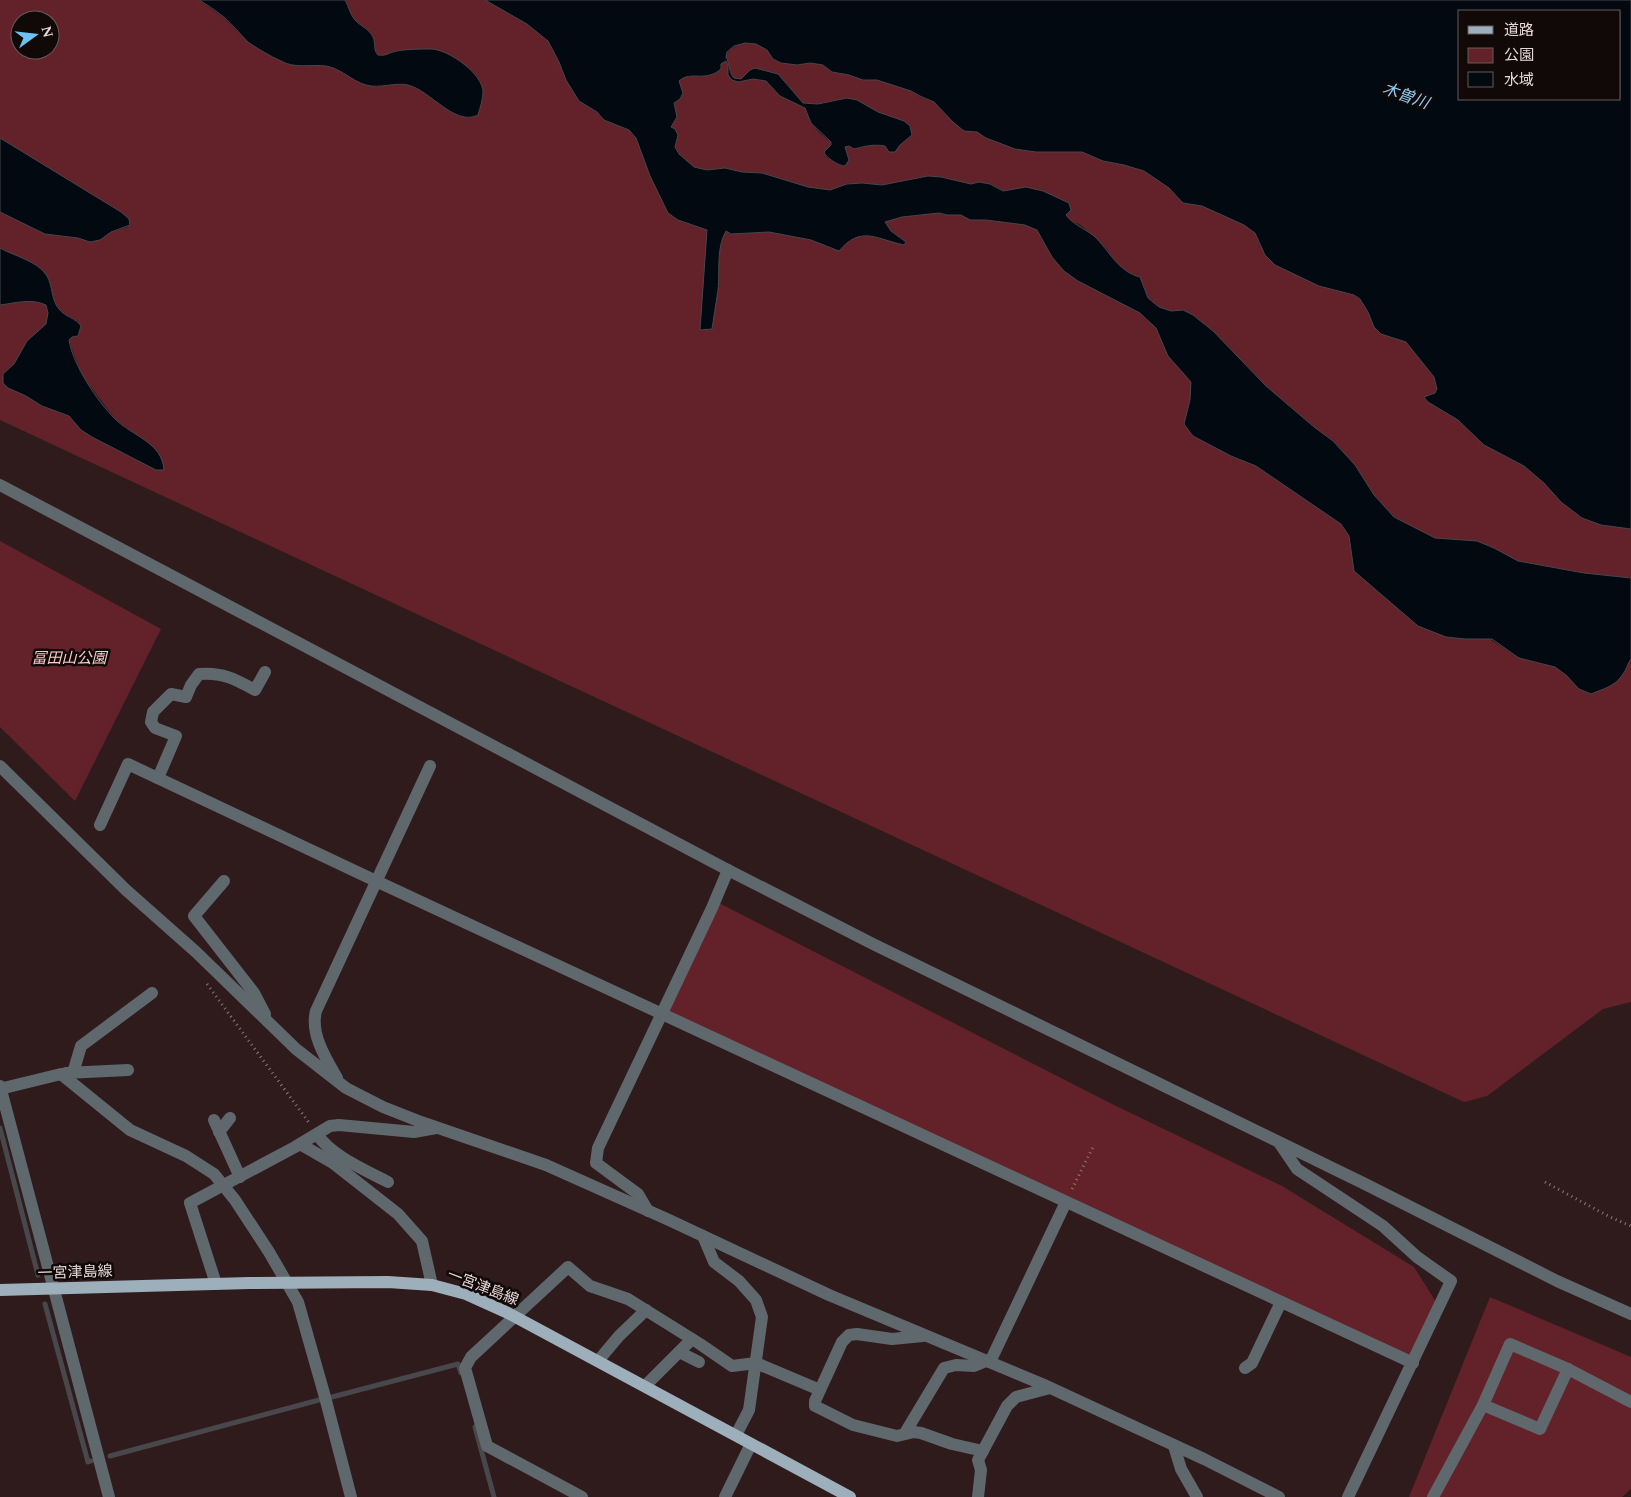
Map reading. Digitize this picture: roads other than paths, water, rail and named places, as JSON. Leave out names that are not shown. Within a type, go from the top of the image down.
[{"type":"main road","name":"一宮津島線","points":[[0,1290],[288,1283],[388,1282],[432,1285],[466,1294],[514,1316],[850,1497]]},
{"type":"street","points":[[0,485],[728,870],[873,944],[1557,1281],[1631,1314]]},
{"type":"street","points":[[158,778],[176,736],[155,728],[151,722],[152,712],[171,694],[186,697],[191,685],[199,674],[214,673],[232,678],[255,690],[265,672]]},
{"type":"street","points":[[100,825],[128,764],[1413,1363]]},
{"type":"street","points":[[0,766],[126,890],[196,952],[296,1049],[346,1088],[384,1107],[546,1166],[704,1236],[829,1295],[1050,1388],[1279,1497]]},
{"type":"street","points":[[339,1083],[323,1055],[313,1022],[316,1011],[430,766]]},
{"type":"street","points":[[648,1211],[638,1194],[596,1163],[598,1148],[712,908],[728,870]]},
{"type":"street","points":[[224,881],[194,916],[254,993],[270,1024]]},
{"type":"street","points":[[67,1073],[81,1046],[152,993]]},
{"type":"street","points":[[109,1497],[0,1088],[67,1073],[128,1070]]},
{"type":"street","points":[[67,1073],[130,1130],[186,1156],[214,1174],[235,1200],[298,1302],[325,1397],[350,1497]]},
{"type":"street","points":[[219,1132],[230,1118]]},
{"type":"street","points":[[214,1120],[240,1177]]},
{"type":"street","points":[[216,1284],[190,1203],[330,1126],[338,1125],[414,1132],[438,1128]]},
{"type":"street","points":[[316,1134],[323,1143],[355,1164],[388,1182]]},
{"type":"street","points":[[1279,1143],[1297,1168],[1383,1226],[1417,1256],[1451,1281],[1348,1497]]},
{"type":"street","points":[[300,1144],[333,1163],[398,1214],[422,1241],[432,1285]]},
{"type":"street","points":[[905,1433],[944,1368],[956,1365],[974,1366],[988,1362],[1066,1202]]},
{"type":"street","points":[[704,1236],[714,1262],[739,1281],[756,1300],[762,1317],[749,1410],[736,1435]]},
{"type":"street","points":[[582,1497],[487,1446],[465,1368],[471,1357],[568,1267],[590,1286],[628,1299],[732,1366],[756,1363],[820,1390]]},
{"type":"street","points":[[1245,1368],[1252,1363],[1281,1302]]},
{"type":"street","points":[[598,1361],[619,1336],[646,1310]]},
{"type":"street","points":[[927,1336],[892,1339],[857,1334],[849,1335],[842,1342],[820,1390],[815,1406],[853,1425],[897,1436],[905,1433],[921,1432],[952,1444],[983,1451]]},
{"type":"street","points":[[645,1386],[692,1339]]},
{"type":"street","points":[[1433,1497],[1483,1405],[1510,1344],[1568,1369],[1631,1402]]},
{"type":"street","points":[[679,1352],[698,1362]]},
{"type":"street","points":[[1483,1405],[1540,1429],[1568,1369]]},
{"type":"street","points":[[978,1497],[981,1470],[978,1460],[1007,1406],[1016,1397],[1050,1388]]},
{"type":"street","points":[[726,1497],[751,1444]]},
{"type":"street","points":[[1174,1446],[1181,1469],[1197,1497]]},
{"type":"water","points":[[199,0],[345,0],[354,19],[371,34],[378,55],[401,50],[432,49],[439,50],[464,64],[482,85],[483,95],[478,115],[460,116],[425,93],[408,85],[371,86],[361,83],[331,67],[297,66],[286,63],[268,55],[248,42],[224,17]]},
{"type":"water","name":"木曽川","points":[[485,0],[1631,0],[1631,529],[1601,525],[1582,518],[1561,502],[1544,483],[1524,466],[1484,445],[1458,420],[1428,402],[1424,397],[1435,393],[1437,389],[1434,377],[1406,342],[1381,334],[1374,327],[1360,299],[1354,295],[1319,286],[1275,265],[1265,255],[1255,233],[1244,225],[1202,206],[1183,203],[1169,188],[1144,171],[1103,161],[1082,152],[1036,152],[1015,149],[986,138],[977,132],[964,131],[934,102],[911,91],[877,80],[863,80],[832,72],[823,65],[781,63],[773,59],[767,50],[756,44],[745,43],[734,46],[727,52],[726,57],[734,78],[741,79],[750,70],[755,68],[778,74],[803,103],[818,104],[847,98],[857,100],[878,112],[904,121],[910,126],[912,135],[895,152],[889,152],[885,146],[881,145],[854,149],[849,146],[845,147],[849,160],[845,166],[839,165],[825,154],[824,152],[831,145],[831,142],[811,123],[805,108],[780,96],[766,81],[753,79],[738,82],[732,80],[728,75],[726,61],[721,64],[721,69],[715,73],[704,76],[688,76],[679,81],[683,93],[680,99],[674,103],[677,117],[671,127],[675,129],[678,135],[675,147],[679,154],[694,167],[707,170],[725,168],[742,172],[762,173],[808,187],[830,190],[847,184],[882,185],[928,176],[941,177],[971,184],[979,182],[990,184],[1003,191],[1026,187],[1043,191],[1069,203],[1071,210],[1066,215],[1068,218],[1094,236],[1120,266],[1140,277],[1148,298],[1159,307],[1171,311],[1183,310],[1193,315],[1213,331],[1266,386],[1333,441],[1355,465],[1374,495],[1394,517],[1435,538],[1477,541],[1518,561],[1584,573],[1631,578],[1631,659],[1624,672],[1613,684],[1591,694],[1579,689],[1566,675],[1555,667],[1519,658],[1492,639],[1446,637],[1418,626],[1354,571],[1349,536],[1341,524],[1256,466],[1231,456],[1193,436],[1184,424],[1190,400],[1191,382],[1168,356],[1156,328],[1140,313],[1078,281],[1064,271],[1052,257],[1037,230],[1025,225],[970,220],[961,215],[939,213],[902,217],[885,222],[891,231],[906,242],[904,245],[877,237],[862,236],[854,238],[839,251],[811,240],[769,232],[731,234],[726,231],[720,252],[718,290],[712,329],[700,330],[707,230],[678,220],[668,213],[650,176],[636,138],[629,130],[604,120],[597,112],[579,101],[566,80],[548,41],[527,24]]},
{"type":"water","points":[[0,138],[121,212],[129,219],[130,225],[111,232],[100,240],[90,242],[78,238],[45,234],[0,212]]},
{"type":"water","points":[[0,248],[38,266],[47,276],[56,305],[61,312],[81,326],[78,336],[72,337],[69,340],[75,360],[87,382],[101,403],[115,419],[152,446],[162,460],[164,470],[156,470],[92,437],[81,430],[69,416],[42,406],[8,388],[3,383],[3,374],[14,364],[27,341],[46,324],[48,313],[46,305],[35,302],[0,305]]},
{"type":"waterway","points":[[0,1128],[38,1275]]},
{"type":"waterway","points":[[45,1304],[88,1462],[91,1461]]},
{"type":"waterway","points":[[332,1397],[458,1364],[461,1373]]},
{"type":"waterway","points":[[110,1456],[319,1400]]},
{"type":"waterway","points":[[475,1427],[494,1497]]},
{"type":"park label","name":"冨田山公園","points":[[69,658]]}]
